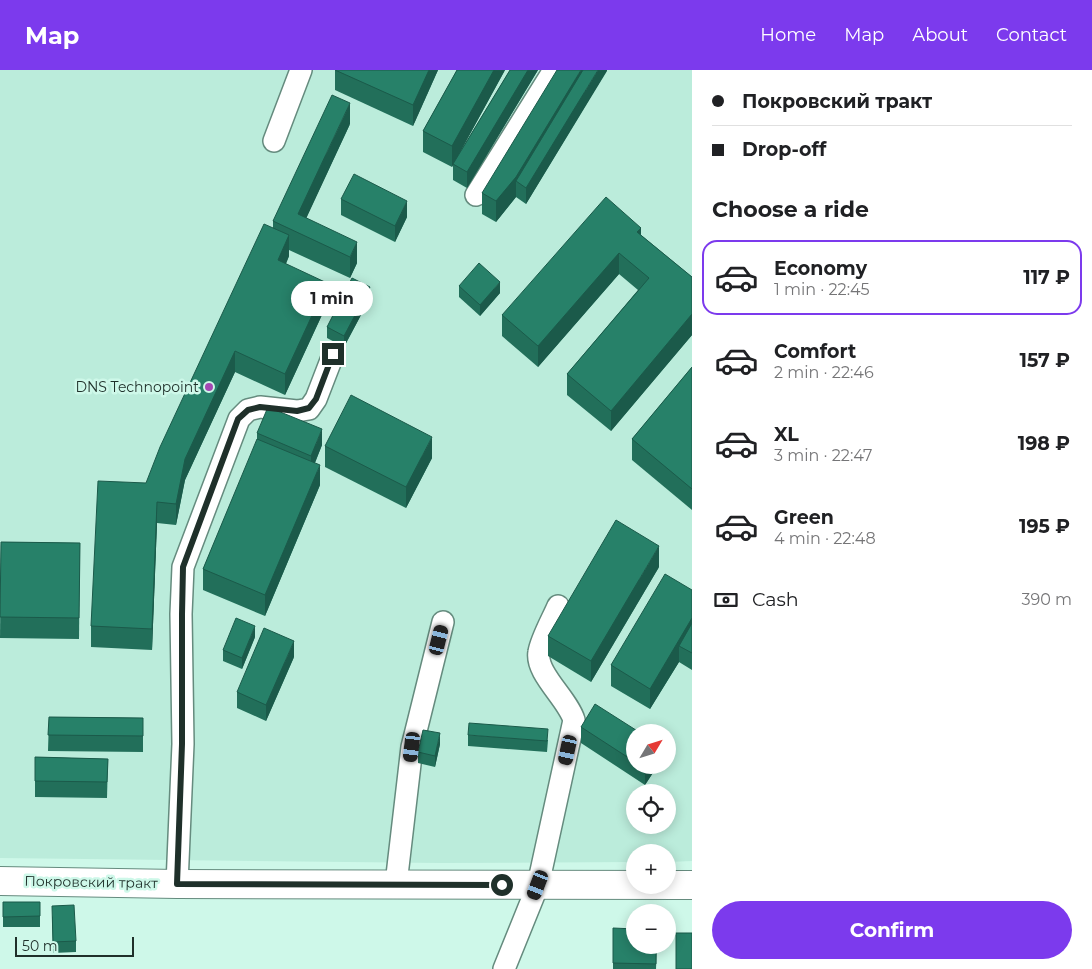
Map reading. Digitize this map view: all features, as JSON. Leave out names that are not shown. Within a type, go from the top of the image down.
[{"type":"main road","name":"Покровский тракт","points":[[0,881],[177,884],[692,885]]},
{"type":"street","points":[[274,141],[301,70]]},
{"type":"street","points":[[476,195],[554,70]]},
{"type":"street","points":[[177,884],[182,744],[183,567],[238,419],[248,410],[260,407],[297,411],[309,408],[316,399],[333,354]]},
{"type":"street","points":[[504,969],[538,885],[574,720],[571,710],[542,670],[539,660],[539,652],[558,606]]},
{"type":"street","points":[[396,884],[412,747],[444,622]]},
{"type":"shaded area","points":[[0,70],[692,70],[692,861],[676,862],[676,844],[626,844],[626,862],[440,863],[0,858]]},
{"type":"building","points":[[335,70],[429,70],[413,105]]},
{"type":"building","points":[[457,70],[494,70],[452,146],[423,131]]},
{"type":"building","points":[[510,70],[528,70],[467,172],[453,164]]},
{"type":"building","points":[[557,70],[581,70],[516,177],[496,201],[482,193]]},
{"type":"building","points":[[583,70],[598,70],[526,188],[516,181]]},
{"type":"building","points":[[332,95],[350,103],[298,214],[357,242],[350,257],[273,221]]},
{"type":"building","points":[[354,174],[407,201],[395,226],[341,199]]},
{"type":"building","points":[[606,197],[641,228],[637,232],[692,277],[692,314],[611,411],[567,374],[649,278],[619,253],[538,346],[502,315]]},
{"type":"building","points":[[264,224],[289,235],[278,260],[327,283],[285,374],[235,351],[185,459],[176,504],[157,502],[152,629],[91,626],[98,481],[146,483],[160,447]]},
{"type":"building","points":[[479,263],[500,282],[480,305],[459,286]]},
{"type":"building","points":[[352,278],[370,287],[344,336],[327,327]]},
{"type":"building","points":[[692,367],[692,489],[632,439]]},
{"type":"building","points":[[351,395],[432,437],[406,487],[325,446]]},
{"type":"building","points":[[268,407],[322,429],[311,456],[257,433]]},
{"type":"building","points":[[257,439],[320,465],[265,595],[203,569]]},
{"type":"building","points":[[616,520],[659,546],[591,661],[548,636]]},
{"type":"building","points":[[1,542],[80,543],[79,618],[0,617]]},
{"type":"building","points":[[665,574],[692,590],[692,618],[650,689],[611,665]]},
{"type":"building","points":[[236,618],[255,626],[242,658],[223,650]]},
{"type":"building","points":[[692,623],[692,653],[679,646]]},
{"type":"building","points":[[264,628],[294,641],[266,705],[237,692]]},
{"type":"building","points":[[595,704],[626,724],[626,756],[581,727]]},
{"type":"building","points":[[49,717],[143,718],[143,736],[48,735]]},
{"type":"building","points":[[469,723],[548,729],[547,741],[468,735]]},
{"type":"building","points":[[423,730],[440,733],[435,756],[418,752]]},
{"type":"building","points":[[35,757],[108,759],[107,782],[35,781]]},
{"type":"building","points":[[3,902],[40,902],[40,916],[3,917]]},
{"type":"building","points":[[74,905],[76,941],[53,942],[52,906]]},
{"type":"building","points":[[613,928],[626,929],[626,954],[656,954],[656,964],[613,963]]},
{"type":"building","points":[[676,933],[692,933],[692,969],[676,969]]},
{"type":"place","name":"DNS Technopoint","points":[[209,387]]},
{"type":"route","points":[[333,354],[316,399],[309,408],[297,411],[260,407],[248,410],[238,419],[183,567],[182,744],[177,884],[502,885]]}]
